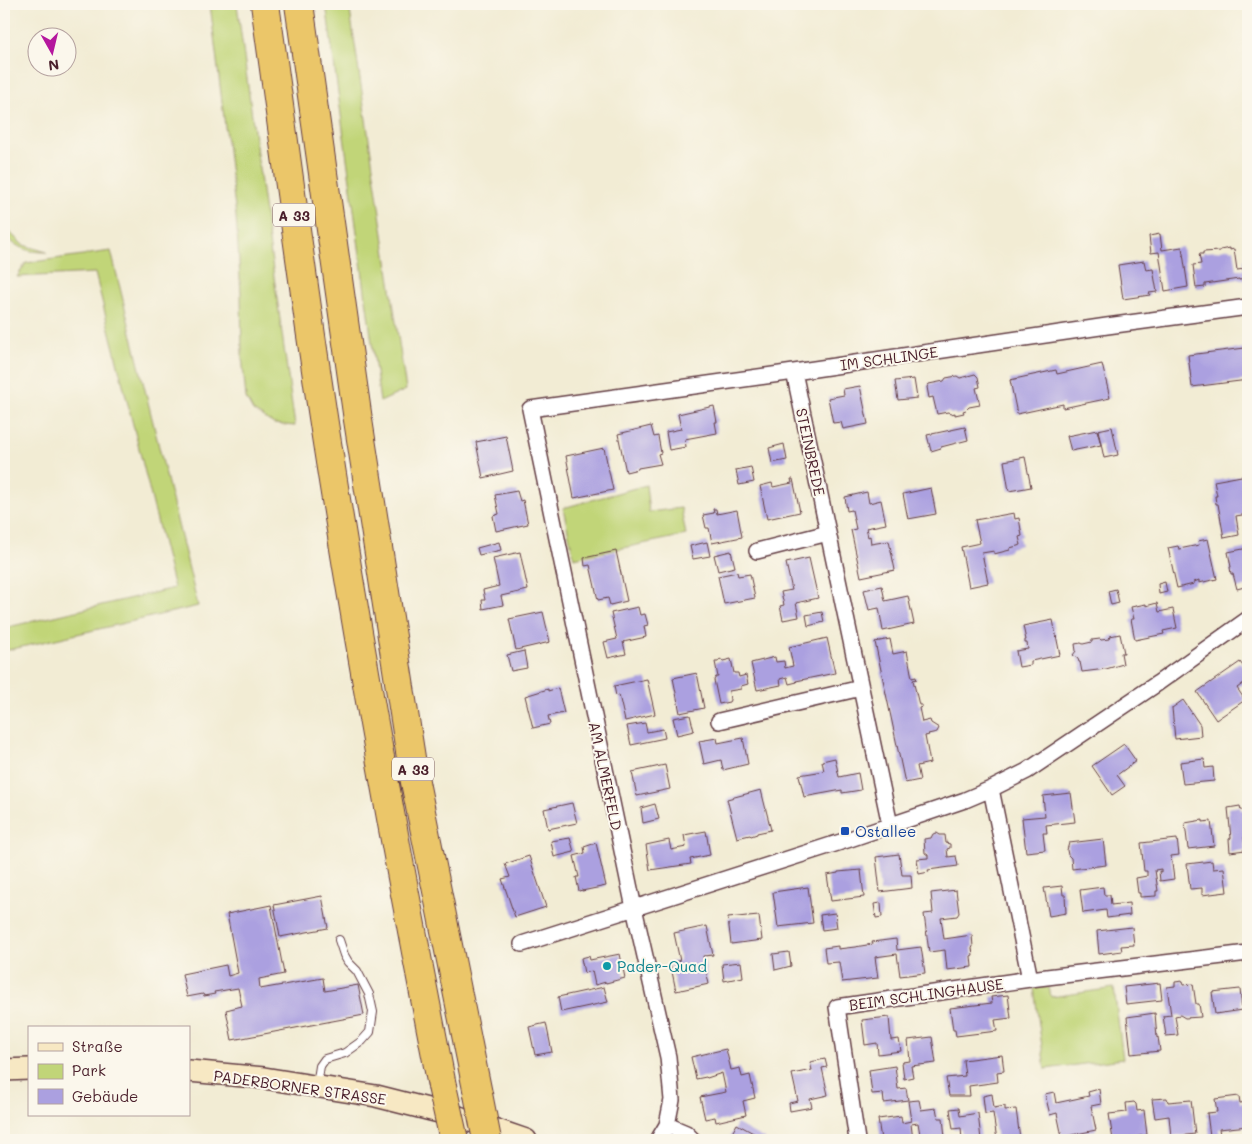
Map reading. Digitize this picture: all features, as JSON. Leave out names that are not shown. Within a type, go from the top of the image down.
[{"type":"highway","name":"A 33","points":[[264,4],[326,436],[363,660],[402,884],[454,1140]]},
{"type":"highway","name":"A 33","points":[[299,4],[359,430],[414,777],[488,1140]]},
{"type":"street","name":"IM SCHLINGE","points":[[530,409],[1248,307]]},
{"type":"street","name":"STEINBREDE","points":[[794,372],[890,825]]},
{"type":"street","name":"AM ALMERFELD","points":[[530,409],[634,908],[668,1057],[672,1100],[667,1125],[658,1140]]},
{"type":"street","points":[[757,551],[828,533]]},
{"type":"street","points":[[522,944],[890,825],[965,800],[991,789],[1027,771],[1158,683],[1248,618]]},
{"type":"street","points":[[719,721],[860,688]]},
{"type":"street","points":[[991,789],[1030,980]]},
{"type":"street","name":"BEIM SCHLINGHAUSE","points":[[857,1140],[837,1006],[1248,953]]},
{"type":"street","points":[[4,1070],[28,1069]]},
{"type":"street","name":"PADERBORNER STRASSE","points":[[190,1071],[264,1078],[376,1096],[459,1117],[526,1140]]},
{"type":"street","points":[[667,1125],[686,1133],[693,1140]]},
{"type":"lane","points":[[316,1086],[320,1066],[325,1059],[344,1053],[362,1041],[370,1032],[373,1012],[369,994],[358,971],[348,962],[344,955],[339,940]]},
{"type":"green space","points":[[210,4],[237,4],[295,426],[274,424],[253,411],[246,398],[242,356],[241,293],[236,216]]},
{"type":"green space","points":[[326,4],[349,4],[406,390],[380,402]]},
{"type":"green space","points":[[4,227],[23,245],[47,252],[19,247],[4,236]]},
{"type":"green space","points":[[111,251],[198,606],[4,651],[4,628],[174,588],[95,273],[17,277],[26,263]]},
{"type":"green space","points":[[646,485],[649,512],[681,508],[686,535],[574,558],[563,508]]},
{"type":"green space","points":[[1049,987],[1051,997],[1114,988],[1123,1059],[1045,1069],[1034,988]]},
{"type":"building","points":[[1160,234],[1162,250],[1182,247],[1188,287],[1165,291],[1159,252],[1151,253],[1149,236]]},
{"type":"building","points":[[1230,248],[1230,250],[1234,249],[1237,270],[1245,269],[1244,260],[1248,259],[1248,279],[1205,284],[1205,287],[1196,288],[1193,265],[1201,264],[1199,254]]},
{"type":"building","points":[[1144,261],[1146,270],[1153,269],[1157,292],[1149,293],[1150,295],[1123,299],[1118,265]]},
{"type":"building","points":[[1245,348],[1248,380],[1192,387],[1188,355]]},
{"type":"building","points":[[1102,364],[1110,398],[1063,408],[1063,404],[1017,414],[1010,380],[1056,370],[1057,374]]},
{"type":"building","points":[[975,374],[978,377],[980,387],[976,388],[980,405],[969,407],[963,411],[964,413],[955,415],[955,413],[951,414],[948,412],[937,414],[933,397],[929,398],[927,387],[929,384],[944,381],[946,378],[957,376],[960,378]]},
{"type":"building","points":[[914,379],[917,398],[898,400],[895,381]]},
{"type":"building","points":[[860,386],[868,424],[843,429],[841,422],[833,423],[828,398],[844,395],[843,389]]},
{"type":"building","points":[[714,406],[717,433],[685,439],[686,447],[669,450],[666,432],[681,429],[678,414]]},
{"type":"building","points":[[651,426],[654,437],[658,436],[661,453],[658,454],[661,464],[626,472],[618,434]]},
{"type":"building","points":[[965,427],[968,440],[931,451],[927,435]]},
{"type":"building","points":[[1112,427],[1118,455],[1104,458],[1098,430]]},
{"type":"building","points":[[1097,430],[1101,445],[1071,451],[1067,436]]},
{"type":"building","points":[[506,436],[513,471],[483,478],[476,442]]},
{"type":"building","points":[[784,444],[787,460],[772,463],[769,448]]},
{"type":"building","points":[[604,448],[613,490],[574,498],[566,456]]},
{"type":"building","points":[[1025,457],[1031,487],[1009,491],[1004,461]]},
{"type":"building","points":[[751,467],[754,482],[739,485],[736,470]]},
{"type":"building","points":[[1247,475],[1248,514],[1236,516],[1239,535],[1224,538],[1218,504],[1216,504],[1215,496],[1217,496],[1214,481]]},
{"type":"building","points":[[791,479],[793,479],[800,512],[767,519],[760,486],[772,483],[773,487],[792,483]]},
{"type":"building","points":[[931,488],[936,514],[908,519],[903,494]]},
{"type":"building","points":[[517,491],[520,501],[523,500],[528,524],[496,531],[493,516],[499,514],[495,495]]},
{"type":"building","points":[[867,492],[869,503],[881,500],[886,524],[866,528],[868,537],[870,536],[871,544],[889,541],[895,570],[861,577],[851,530],[856,529],[852,510],[847,511],[845,497]]},
{"type":"building","points":[[713,509],[716,509],[717,514],[737,510],[742,537],[712,543],[709,528],[706,528],[703,515],[714,513]]},
{"type":"building","points":[[1014,513],[1015,519],[1019,518],[1022,536],[1019,537],[1021,545],[994,554],[994,551],[982,553],[988,583],[969,587],[961,547],[980,543],[975,520]]},
{"type":"building","points":[[1208,539],[1217,579],[1199,583],[1199,580],[1194,582],[1194,584],[1177,588],[1168,548],[1178,546],[1179,549],[1199,545],[1198,541]]},
{"type":"building","points":[[499,542],[501,550],[479,555],[477,548]]},
{"type":"building","points":[[707,542],[710,556],[693,559],[690,546]]},
{"type":"building","points":[[1248,548],[1248,586],[1237,589],[1233,574],[1231,574],[1228,552]]},
{"type":"building","points":[[616,551],[627,601],[610,605],[608,598],[598,600],[590,565],[585,566],[584,558]]},
{"type":"building","points":[[731,551],[735,567],[718,571],[714,555]]},
{"type":"building","points":[[520,552],[528,590],[501,596],[503,605],[483,609],[482,600],[485,600],[483,590],[499,586],[493,558]]},
{"type":"building","points":[[809,558],[818,598],[796,603],[799,617],[783,620],[780,606],[784,605],[781,592],[792,590],[786,563]]},
{"type":"building","points":[[737,572],[738,576],[750,574],[755,598],[724,604],[718,576]]},
{"type":"building","points":[[1165,582],[1167,592],[1159,594],[1158,584]]},
{"type":"building","points":[[882,586],[885,601],[908,596],[914,624],[883,631],[879,608],[869,610],[864,590]]},
{"type":"building","points":[[1116,589],[1119,603],[1111,605],[1108,591]]},
{"type":"building","points":[[1157,603],[1159,612],[1173,609],[1177,628],[1163,631],[1164,634],[1135,640],[1131,619],[1134,619],[1131,607]]},
{"type":"building","points":[[638,607],[640,615],[645,614],[648,625],[644,626],[646,637],[623,642],[626,654],[608,658],[604,642],[617,639],[611,613]]},
{"type":"building","points":[[543,612],[550,642],[516,650],[509,619]]},
{"type":"building","points":[[822,612],[824,622],[808,626],[806,615]]},
{"type":"building","points":[[1053,620],[1060,655],[1031,661],[1031,665],[1019,667],[1016,651],[1028,649],[1027,643],[1025,643],[1023,626]]},
{"type":"building","points":[[1120,634],[1124,653],[1121,653],[1123,664],[1106,669],[1082,672],[1080,662],[1073,655],[1076,651],[1075,644],[1109,639],[1110,636]]},
{"type":"building","points":[[827,638],[835,673],[789,684],[787,677],[780,679],[781,685],[757,690],[751,663],[775,657],[776,662],[784,661],[785,668],[793,666],[789,647]]},
{"type":"building","points":[[890,639],[893,654],[907,651],[912,678],[916,677],[917,679],[913,680],[919,705],[922,705],[919,708],[922,722],[930,720],[931,723],[939,728],[937,732],[925,736],[930,763],[917,766],[920,780],[905,783],[875,642]]},
{"type":"building","points":[[524,651],[527,668],[511,671],[507,655]]},
{"type":"building","points":[[720,659],[723,661],[731,659],[734,673],[738,673],[739,677],[746,675],[748,684],[741,686],[741,689],[729,691],[729,702],[719,704],[714,680],[718,677],[715,662],[718,662]]},
{"type":"building","points":[[1240,662],[1248,673],[1248,680],[1237,688],[1245,700],[1216,720],[1197,692]]},
{"type":"building","points":[[697,673],[704,708],[680,713],[673,678]]},
{"type":"building","points":[[647,679],[655,714],[625,721],[619,695],[616,696],[614,686]]},
{"type":"building","points":[[558,688],[564,713],[548,716],[550,724],[533,728],[525,696]]},
{"type":"building","points":[[1183,700],[1200,725],[1201,736],[1175,739],[1172,708]]},
{"type":"building","points":[[690,715],[694,731],[677,735],[673,718]]},
{"type":"building","points":[[645,723],[647,732],[663,729],[665,738],[631,745],[627,726]]},
{"type":"building","points":[[717,738],[718,743],[743,738],[748,764],[723,770],[721,760],[704,764],[699,741]]},
{"type":"building","points":[[1124,744],[1136,761],[1117,775],[1125,786],[1112,795],[1092,766]]},
{"type":"building","points":[[835,758],[839,777],[858,773],[861,790],[842,793],[842,790],[804,797],[799,775],[824,771],[822,761]]},
{"type":"building","points":[[1204,759],[1205,768],[1213,767],[1214,781],[1183,784],[1180,762]]},
{"type":"building","points":[[665,765],[670,789],[637,796],[632,772]]},
{"type":"building","points":[[761,790],[771,830],[737,838],[727,799]]},
{"type":"building","points":[[1071,793],[1075,822],[1046,825],[1047,833],[1043,833],[1045,850],[1026,852],[1022,818],[1045,816],[1043,796]]},
{"type":"building","points":[[572,803],[577,823],[548,829],[544,809]]},
{"type":"building","points":[[655,804],[659,819],[643,823],[641,808]]},
{"type":"building","points":[[1240,806],[1241,810],[1248,810],[1248,837],[1244,837],[1245,850],[1230,852],[1229,839],[1231,838],[1228,808]]},
{"type":"building","points":[[1203,820],[1203,822],[1211,821],[1214,846],[1188,849],[1185,823]]},
{"type":"building","points":[[706,831],[710,855],[690,859],[691,864],[650,870],[646,845],[669,840],[671,850],[686,847],[684,835]]},
{"type":"building","points":[[933,834],[945,835],[946,843],[950,844],[950,848],[947,849],[948,857],[956,856],[958,866],[928,870],[929,872],[919,874],[917,859],[928,858],[928,855],[925,853],[924,839],[931,838]]},
{"type":"building","points":[[570,838],[574,852],[554,857],[551,841]]},
{"type":"building","points":[[1103,839],[1106,865],[1072,869],[1071,858],[1067,850],[1069,843]]},
{"type":"building","points":[[1177,839],[1179,855],[1171,856],[1174,879],[1160,881],[1159,871],[1161,872],[1161,869],[1155,870],[1158,891],[1156,891],[1156,896],[1140,897],[1136,878],[1147,876],[1147,871],[1144,871],[1141,843]]},
{"type":"building","points":[[596,843],[606,886],[579,891],[576,877],[579,877],[574,856],[585,853],[584,847]]},
{"type":"building","points":[[899,854],[902,875],[911,875],[912,888],[880,892],[876,857]]},
{"type":"building","points":[[529,856],[546,907],[515,917],[502,879],[510,877],[505,864]]},
{"type":"building","points":[[1212,861],[1213,869],[1224,868],[1227,892],[1202,895],[1202,888],[1190,889],[1187,864]]},
{"type":"building","points":[[861,870],[864,897],[831,901],[827,875]]},
{"type":"building","points":[[1062,886],[1063,895],[1065,895],[1066,913],[1049,916],[1044,888]]},
{"type":"building","points":[[808,887],[813,923],[778,927],[773,892]]},
{"type":"building","points":[[1103,887],[1104,895],[1110,895],[1111,905],[1129,903],[1130,915],[1107,918],[1106,910],[1083,913],[1080,890]]},
{"type":"building","points":[[956,890],[959,913],[957,916],[941,918],[944,939],[972,935],[972,967],[947,970],[945,950],[929,952],[924,914],[933,913],[931,893]]},
{"type":"building","points":[[322,896],[328,928],[280,937],[274,905]]},
{"type":"building","points":[[881,903],[882,917],[876,918],[874,904]]},
{"type":"building","points":[[271,905],[284,974],[259,979],[260,989],[323,978],[325,991],[358,985],[364,1015],[232,1040],[226,1010],[242,1006],[238,988],[214,992],[215,994],[204,996],[203,994],[187,997],[182,974],[226,965],[228,976],[238,973],[227,914]]},
{"type":"building","points":[[835,913],[837,928],[822,930],[820,915]]},
{"type":"building","points":[[759,916],[762,940],[731,944],[728,918]]},
{"type":"building","points":[[707,926],[713,955],[703,956],[709,984],[676,991],[670,962],[680,961],[674,933]]},
{"type":"building","points":[[1132,927],[1134,945],[1121,946],[1122,951],[1099,954],[1097,931]]},
{"type":"building","points":[[896,939],[897,950],[921,947],[925,973],[900,976],[897,954],[875,957],[878,978],[842,982],[839,962],[826,963],[824,948],[838,946],[838,949],[855,947],[873,944],[872,942]]},
{"type":"building","points":[[789,952],[791,966],[775,970],[773,954]]},
{"type":"building","name":"Pader-Quad","points":[[620,954],[625,978],[595,985],[592,971],[584,973],[581,958],[589,956],[590,960]]},
{"type":"building","points":[[741,962],[743,977],[724,981],[722,964]]},
{"type":"building","points":[[1183,981],[1184,985],[1193,984],[1196,1004],[1199,1004],[1201,1017],[1185,1018],[1180,1015],[1175,1016],[1178,1035],[1166,1036],[1163,1016],[1171,1015],[1167,987],[1175,986],[1175,982]]},
{"type":"building","points":[[1160,983],[1162,1000],[1126,1004],[1124,987]]},
{"type":"building","points":[[604,987],[608,1002],[561,1012],[558,997]]},
{"type":"building","points":[[1240,989],[1242,1010],[1215,1014],[1212,992]]},
{"type":"building","points":[[1008,995],[1011,1018],[995,1020],[997,1031],[956,1036],[955,1030],[953,1030],[950,1008],[992,1003],[991,997]]},
{"type":"building","points":[[1155,1013],[1160,1051],[1131,1054],[1127,1017]]},
{"type":"building","points":[[889,1017],[891,1040],[899,1039],[901,1051],[878,1054],[877,1043],[865,1045],[862,1020]]},
{"type":"building","points":[[546,1023],[552,1052],[535,1055],[529,1027]]},
{"type":"building","points":[[932,1037],[936,1063],[911,1066],[913,1077],[904,1079],[902,1062],[910,1061],[908,1040]]},
{"type":"building","points":[[726,1049],[731,1070],[740,1068],[742,1077],[750,1075],[755,1098],[743,1101],[746,1115],[716,1122],[715,1117],[705,1119],[700,1097],[726,1092],[722,1073],[696,1079],[691,1057]]},
{"type":"building","points":[[1002,1055],[1004,1071],[997,1072],[998,1082],[969,1086],[970,1096],[949,1096],[946,1078],[965,1076],[963,1060]]},
{"type":"building","points":[[825,1059],[827,1067],[822,1068],[828,1095],[810,1099],[812,1107],[790,1111],[789,1103],[798,1101],[792,1074],[812,1070],[810,1062]]},
{"type":"building","points":[[895,1066],[898,1089],[906,1088],[908,1100],[884,1103],[883,1093],[872,1094],[869,1070]]},
{"type":"building","points":[[1099,1089],[1101,1104],[1091,1106],[1096,1130],[1062,1137],[1057,1113],[1050,1115],[1045,1094],[1054,1092],[1056,1103],[1089,1096],[1088,1092]]},
{"type":"building","points":[[992,1094],[994,1108],[1005,1106],[1005,1110],[1016,1109],[1020,1139],[997,1140],[993,1113],[985,1114],[983,1096]]},
{"type":"building","points":[[1239,1096],[1240,1103],[1248,1102],[1248,1126],[1219,1129],[1220,1135],[1210,1136],[1207,1113],[1217,1112],[1215,1099]]},
{"type":"building","points":[[1167,1098],[1168,1102],[1191,1100],[1195,1134],[1171,1137],[1169,1116],[1155,1118],[1152,1099]]},
{"type":"building","points":[[919,1100],[921,1110],[936,1108],[938,1118],[943,1118],[945,1137],[921,1140],[918,1123],[911,1124],[913,1140],[881,1140],[878,1119],[901,1116],[902,1123],[911,1121],[908,1101]]},
{"type":"building","points":[[1134,1102],[1137,1111],[1144,1110],[1147,1135],[1113,1140],[1109,1114],[1127,1112],[1126,1103]]},
{"type":"building","points":[[959,1108],[960,1116],[978,1113],[981,1140],[962,1140],[961,1128],[953,1129],[950,1109]]},
{"type":"building","points":[[737,1124],[746,1129],[766,1140],[728,1140]]},
{"type":"place","name":"Ostallee","points":[[845,831]]},
{"type":"place","name":"Pader-Quad","points":[[607,966]]}]
